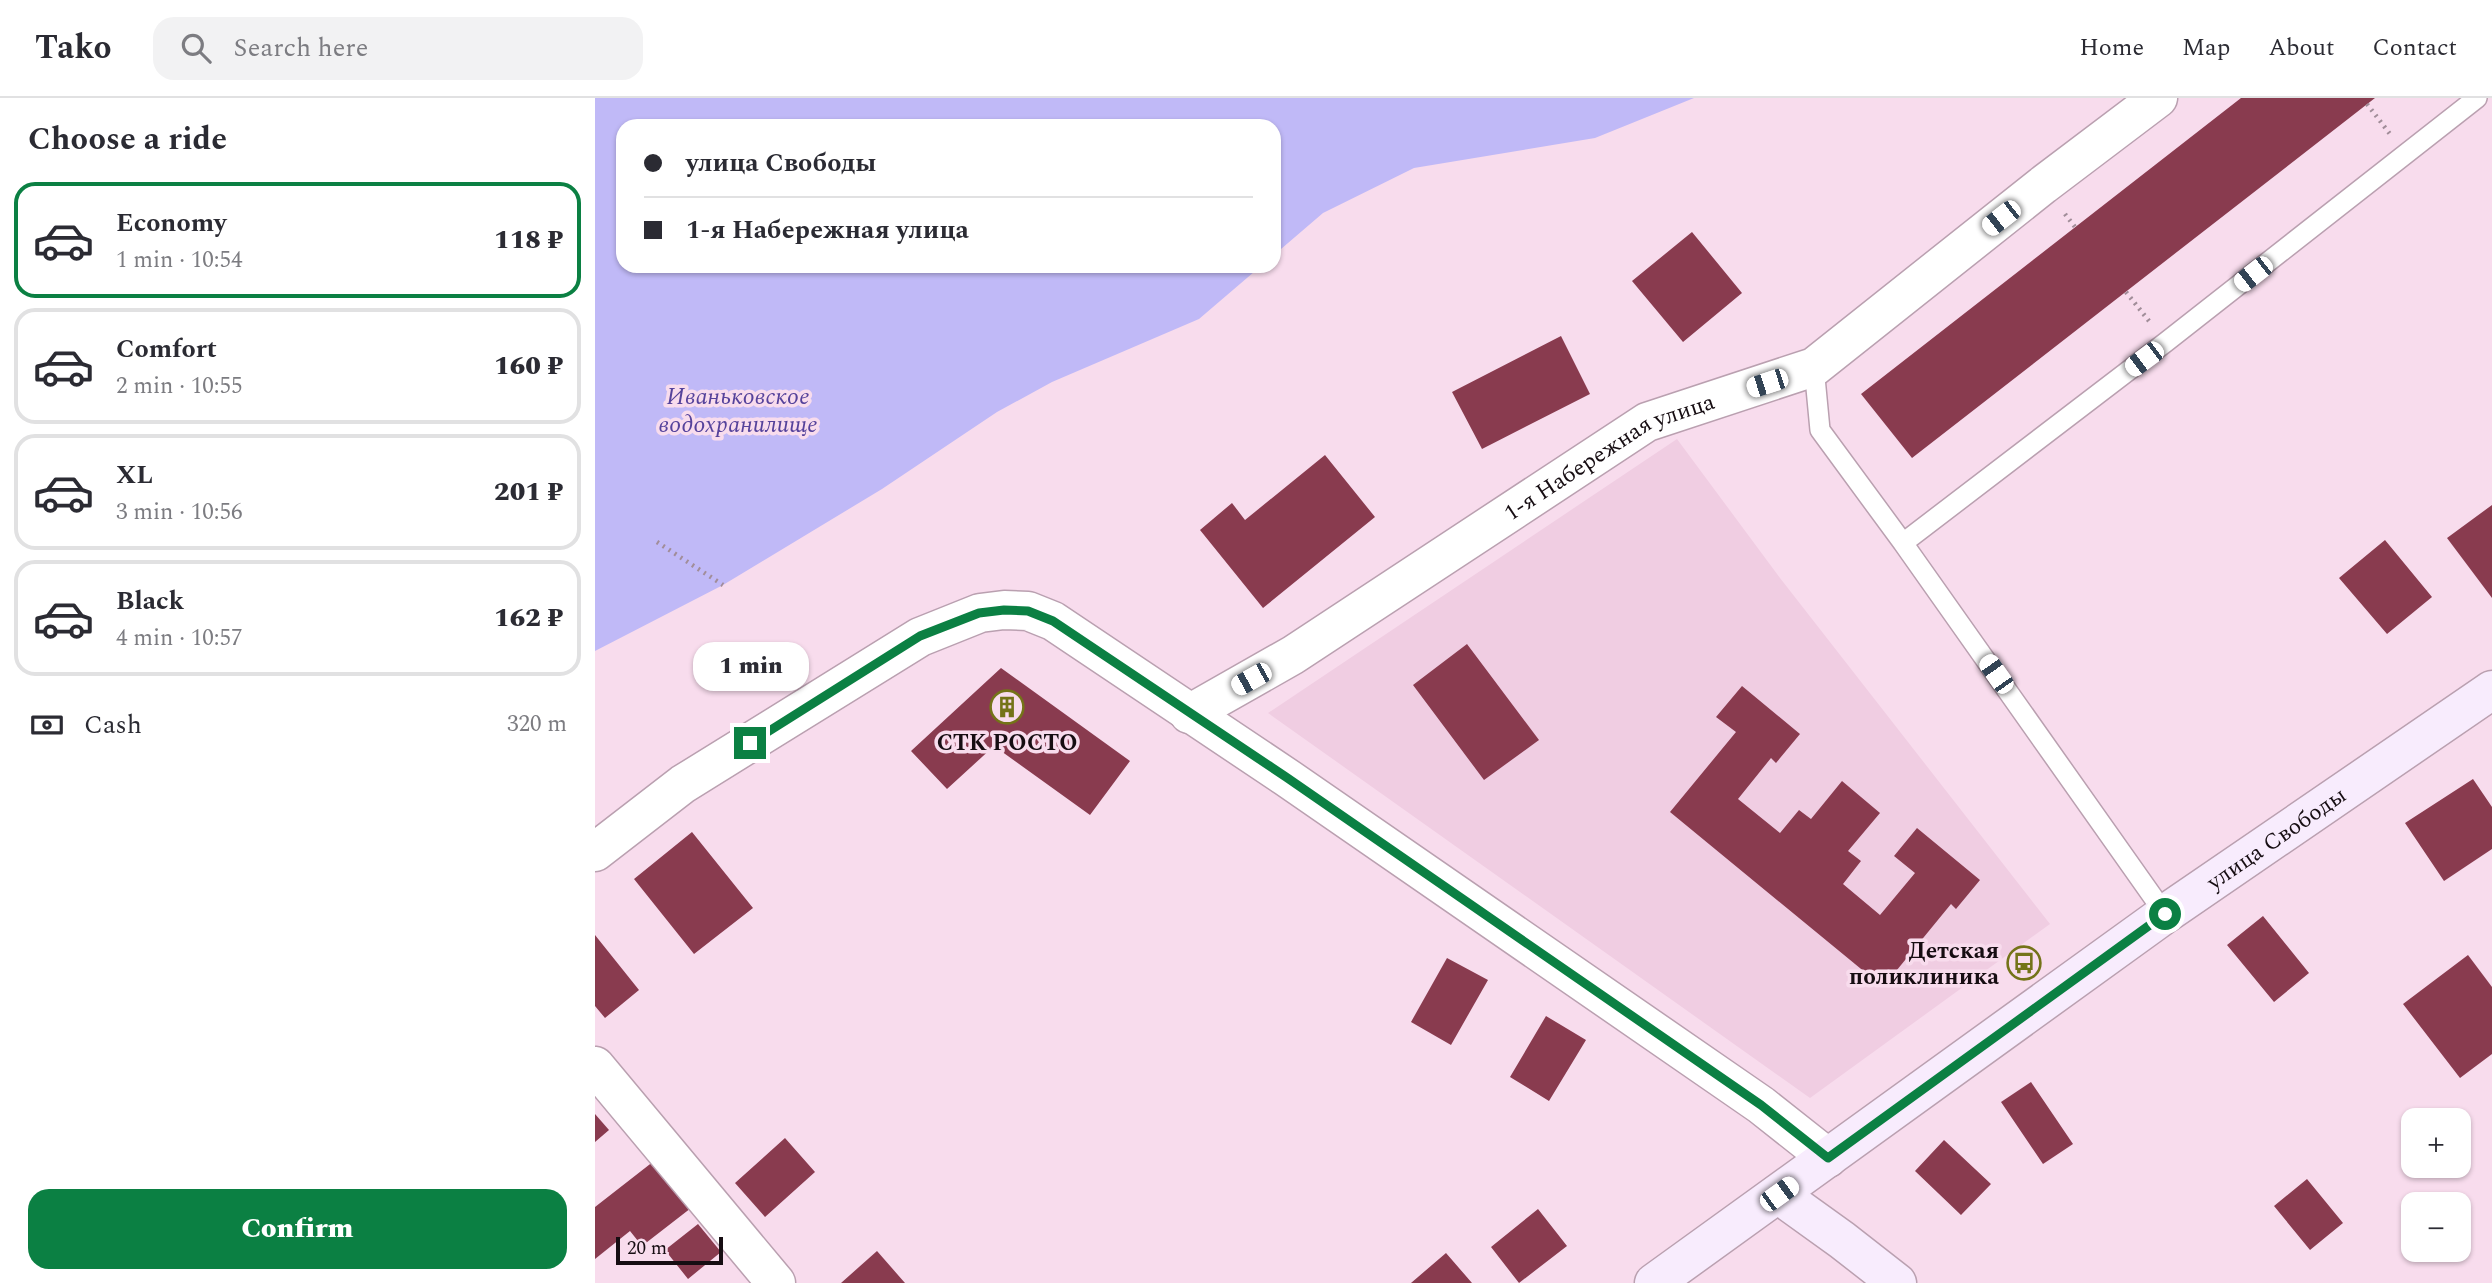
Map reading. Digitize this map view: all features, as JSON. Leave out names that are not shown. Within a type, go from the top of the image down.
[{"type":"main road","name":"улица Свободы","points":[[1654,1283],[2165,914],[2492,690]]},
{"type":"main road","points":[[1779,1194],[1897,1283]]},
{"type":"street","name":"1-я Набережная улица","points":[[1189,714],[1293,655],[1647,422],[1814,367],[2158,98]]},
{"type":"street","points":[[595,852],[684,784],[920,636],[979,613],[1028,611],[1053,621],[1286,777],[1750,1097],[1828,1158]]},
{"type":"street","points":[[595,1066],[776,1283]]},
{"type":"lane","points":[[1903,543],[2166,342],[2477,98]]},
{"type":"lane","points":[[1814,367],[1819,430],[1903,543],[2165,914]]},
{"type":"path","points":[[2367,104],[2406,153]]},
{"type":"path","points":[[2126,292],[2166,342]]},
{"type":"path","points":[[657,542],[723,585]]},
{"type":"shaded area","points":[[1677,439],[1780,578],[2050,924],[1810,1098],[1268,713]]},
{"type":"water","name":"Иваньковское водохранилище","points":[[595,98],[1694,98],[1595,138],[1414,168],[1323,213],[1281,249],[1281,119],[616,119],[616,273],[1253,273],[1199,319],[1052,382],[997,412],[882,489],[723,585],[595,651]]},
{"type":"building","points":[[2241,98],[2375,98],[1912,458],[1861,394]]},
{"type":"building","points":[[1692,232],[1742,293],[1683,342],[1632,281]]},
{"type":"building","points":[[1561,336],[1590,394],[1482,449],[1452,392]]},
{"type":"building","points":[[1325,455],[1375,517],[1263,608],[1200,530],[1232,503],[1245,520]]},
{"type":"building","points":[[2492,505],[2492,598],[2447,538]]},
{"type":"building","points":[[2385,540],[2432,597],[2387,634],[2339,578]]},
{"type":"building","points":[[1467,644],[1539,740],[1484,780],[1413,685]]},
{"type":"building","name":"СТК РОСТО","points":[[1001,668],[1130,761],[1090,815],[994,746],[947,789],[911,751]]},
{"type":"building","points":[[1742,686],[1800,734],[1776,763],[1771,758],[1738,799],[1780,833],[1799,810],[1811,819],[1842,781],[1880,813],[1848,851],[1861,861],[1843,884],[1880,915],[1915,873],[1894,856],[1917,828],[1980,880],[1956,909],[1951,904],[1883,987],[1670,812],[1736,732],[1716,717]]},
{"type":"building","points":[[2473,779],[2492,807],[2492,849],[2444,881],[2405,823]]},
{"type":"building","points":[[692,832],[753,908],[694,954],[634,879]]},
{"type":"building","points":[[2263,916],[2309,973],[2274,1002],[2227,945]]},
{"type":"building","points":[[595,935],[639,990],[605,1018],[595,1006]]},
{"type":"building","points":[[2468,955],[2492,987],[2492,1054],[2460,1078],[2403,1004]]},
{"type":"building","points":[[1447,958],[1488,980],[1451,1045],[1411,1022]]},
{"type":"building","points":[[1546,1016],[1586,1040],[1549,1101],[1510,1077]]},
{"type":"building","points":[[2031,1082],[2073,1144],[2043,1164],[2001,1102]]},
{"type":"building","points":[[595,1114],[609,1130],[595,1142]]},
{"type":"building","points":[[785,1138],[815,1172],[765,1217],[735,1183]]},
{"type":"building","points":[[1944,1140],[1991,1184],[1961,1215],[1915,1171]]},
{"type":"building","points":[[654,1161],[691,1208],[642,1246],[630,1231],[595,1259],[595,1207]]},
{"type":"building","points":[[2307,1179],[2343,1223],[2310,1250],[2274,1206]]},
{"type":"building","points":[[1538,1209],[1567,1246],[1519,1283],[1491,1247]]},
{"type":"building","points":[[698,1224],[721,1252],[688,1279],[665,1250]]},
{"type":"building","points":[[877,1251],[905,1283],[841,1283]]},
{"type":"building","points":[[1446,1253],[1472,1283],[1411,1283]]},
{"type":"place","name":"СТК РОСТО","points":[[1007,707]]},
{"type":"place","name":"Детская поликлиника","points":[[2024,963]]},
{"type":"route","points":[[750,743],[920,636],[979,613],[1028,611],[1053,621],[1286,777],[1761,1105],[1828,1158],[2165,914]]}]
